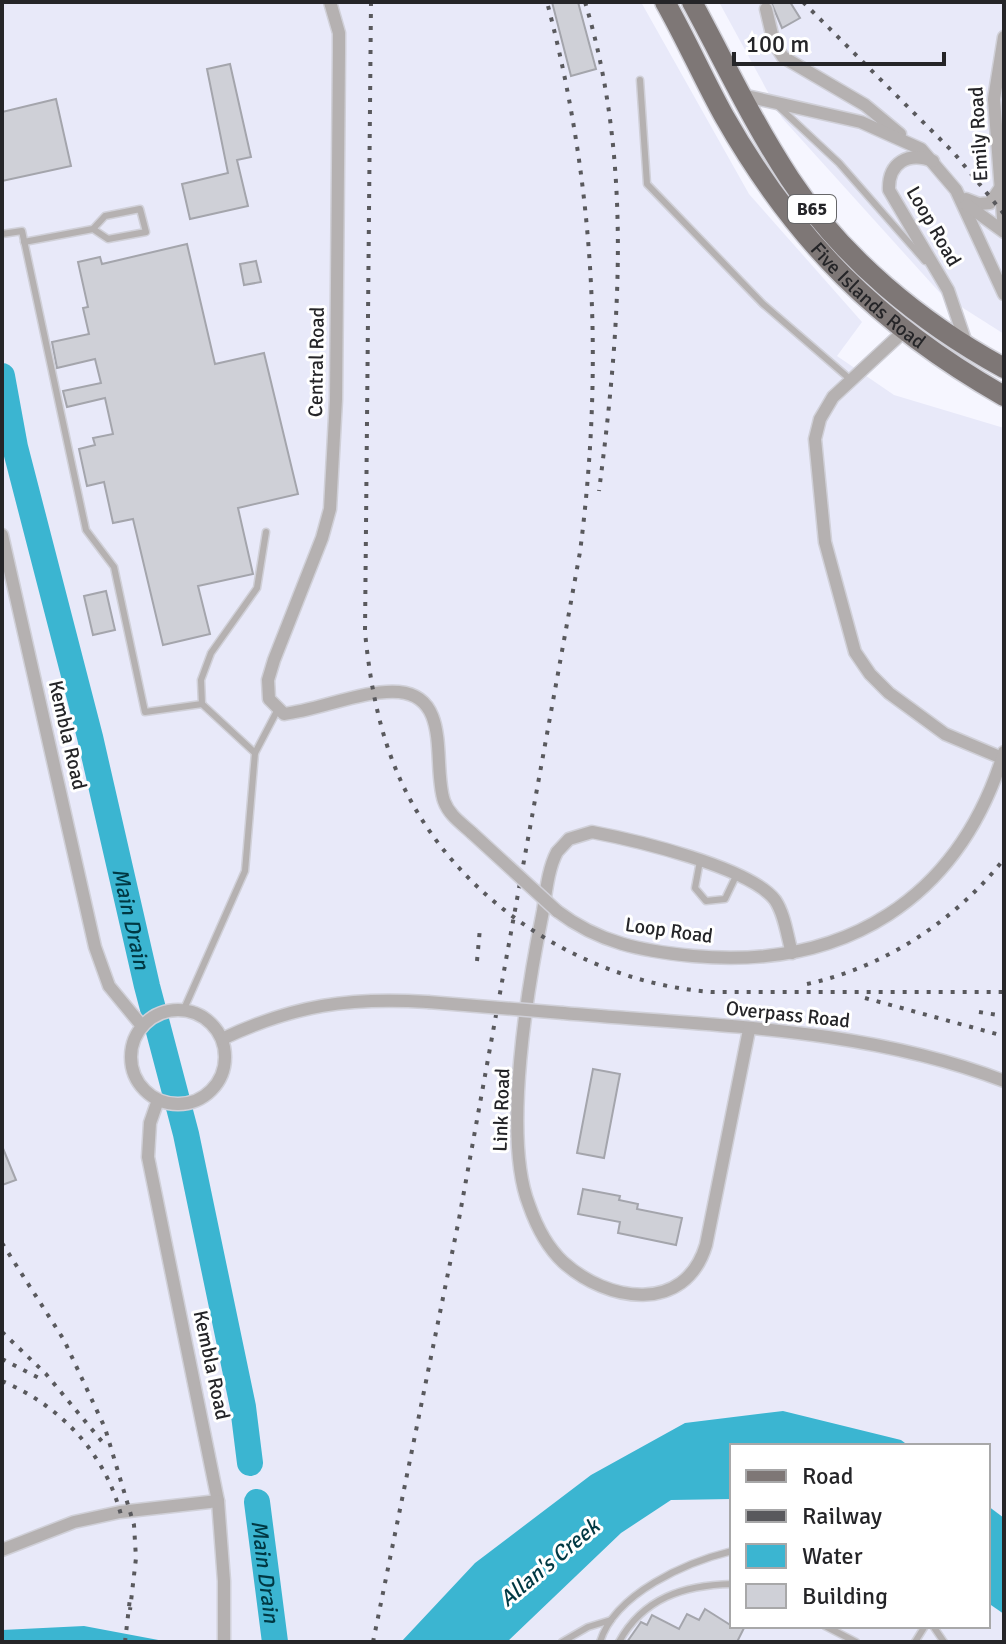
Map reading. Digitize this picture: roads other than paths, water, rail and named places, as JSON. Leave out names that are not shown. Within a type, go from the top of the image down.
[{"type":"main road","name":"Five Islands Road","points":[[665,2],[724,115],[793,222],[867,302],[903,332],[1004,396]]},
{"type":"main road","name":"Five Islands Road","points":[[692,2],[789,179],[840,243],[892,291],[968,347],[1004,368]]},
{"type":"street","name":"Central Road","points":[[277,711],[269,699],[268,680],[330,509],[336,399],[339,33],[330,2]]},
{"type":"street","points":[[766,9],[779,53],[840,91],[921,149]]},
{"type":"street","name":"Emily Road","points":[[1004,37],[994,86],[1002,167],[1004,231]]},
{"type":"street","points":[[840,91],[880,131]]},
{"type":"street","name":"Loop Road","points":[[742,95],[861,122],[921,149],[958,193],[1004,294]]},
{"type":"street","name":"Loop Road","points":[[935,163],[921,158],[905,159],[893,168],[889,185],[891,196],[943,280],[968,347]]},
{"type":"street","points":[[958,193],[975,204],[986,204],[996,199],[1002,187]]},
{"type":"street","points":[[958,193],[977,215],[1004,231]]},
{"type":"street","points":[[903,332],[833,397],[820,419],[815,439],[825,542],[855,652],[870,674],[910,710],[945,734],[1003,755]]},
{"type":"street","name":"Kembla Road","points":[[2,535],[95,947],[109,986],[142,1026]]},
{"type":"street","name":"Loop Road","points":[[277,711],[291,713],[391,692],[418,698],[435,720],[445,802],[472,833],[557,911],[605,940],[649,951],[725,959],[792,953],[858,931],[914,897],[964,844],[991,789],[1003,755]]},
{"type":"street","name":"Link Road","points":[[749,1030],[706,1245],[697,1268],[678,1286],[665,1293],[648,1295],[605,1286],[564,1262],[550,1247],[528,1204],[517,1139],[530,973],[553,860],[569,839],[592,832],[737,874],[774,899],[782,915],[792,953]]},
{"type":"street","name":"Overpass Road","points":[[222,1039],[283,1014],[315,1005],[351,1000],[428,1002],[854,1040],[913,1051],[1004,1081]]},
{"type":"street","points":[[184,1009],[207,1019],[222,1039],[223,1071],[204,1096],[189,1103],[162,1101],[146,1092],[131,1067],[134,1038],[142,1026],[168,1010],[184,1009]]},
{"type":"street","name":"Kembla Road","points":[[162,1101],[149,1132],[149,1166],[218,1501],[224,1642]]},
{"type":"street","points":[[2,1550],[74,1522],[120,1512],[218,1501]]},
{"type":"lane","points":[[640,80],[647,184],[763,304],[851,380]]},
{"type":"lane","points":[[776,104],[839,163],[943,280]]},
{"type":"lane","points":[[24,242],[93,229],[105,216],[140,209],[146,232],[108,239],[93,229]]},
{"type":"lane","points":[[2,234],[22,231],[86,530],[114,567],[145,712],[202,704]]},
{"type":"lane","points":[[255,753],[202,704],[201,680],[211,653],[257,588],[266,532]]},
{"type":"lane","points":[[184,1009],[245,871],[255,753],[277,711]]},
{"type":"lane","points":[[700,861],[695,888],[706,901],[725,899],[737,874]]},
{"type":"lane","points":[[562,1642],[588,1627],[611,1620],[663,1580],[730,1552]]},
{"type":"lane","points":[[619,1642],[631,1621],[661,1599],[707,1585],[730,1584]]},
{"type":"lane","points":[[600,1642],[611,1620]]},
{"type":"lane","points":[[829,1628],[856,1642]]},
{"type":"water","name":"Allan's Creek","points":[[783,1411],[901,1440],[906,1444],[730,1444],[730,1499],[671,1500],[621,1533],[507,1642],[401,1642],[475,1563],[591,1475],[685,1423]]},
{"type":"water","points":[[990,1508],[1004,1518],[1004,1614],[990,1604]]},
{"type":"water","points":[[84,1626],[169,1642],[2,1642],[2,1630]]},
{"type":"waterway","name":"Main Drain","points":[[2,376],[15,447],[90,737],[147,986],[186,1134],[243,1407],[250,1463]]},
{"type":"waterway","name":"Main Drain","points":[[257,1502],[275,1642]]},
{"type":"railway","points":[[371,2],[365,632],[373,689],[386,743],[400,779],[424,822],[453,862],[488,897],[528,927],[571,952],[616,972],[664,985],[712,992],[1004,992]]},
{"type":"railway","points":[[373,1642],[459,1219],[580,552],[592,413],[590,275],[576,138],[547,2]]},
{"type":"railway","points":[[585,2],[600,62],[610,122],[618,245],[612,368],[599,491]]},
{"type":"railway","points":[[803,2],[954,153],[1004,214]]},
{"type":"railway","points":[[807,984],[864,966],[916,938],[964,902],[1004,859]]},
{"type":"railway","points":[[477,961],[480,928]]},
{"type":"railway","points":[[865,998],[1004,1036]]},
{"type":"railway","points":[[979,1012],[1004,1016]]},
{"type":"railway","points":[[2,1243],[64,1340],[105,1428],[134,1525],[136,1558],[130,1610]]},
{"type":"railway","points":[[2,1332],[46,1374],[104,1444]]},
{"type":"railway","points":[[2,1359],[43,1380]]},
{"type":"railway","points":[[2,1381],[43,1404],[78,1434],[104,1471],[121,1515]]},
{"type":"railway","points":[[125,1642],[130,1598]]}]
